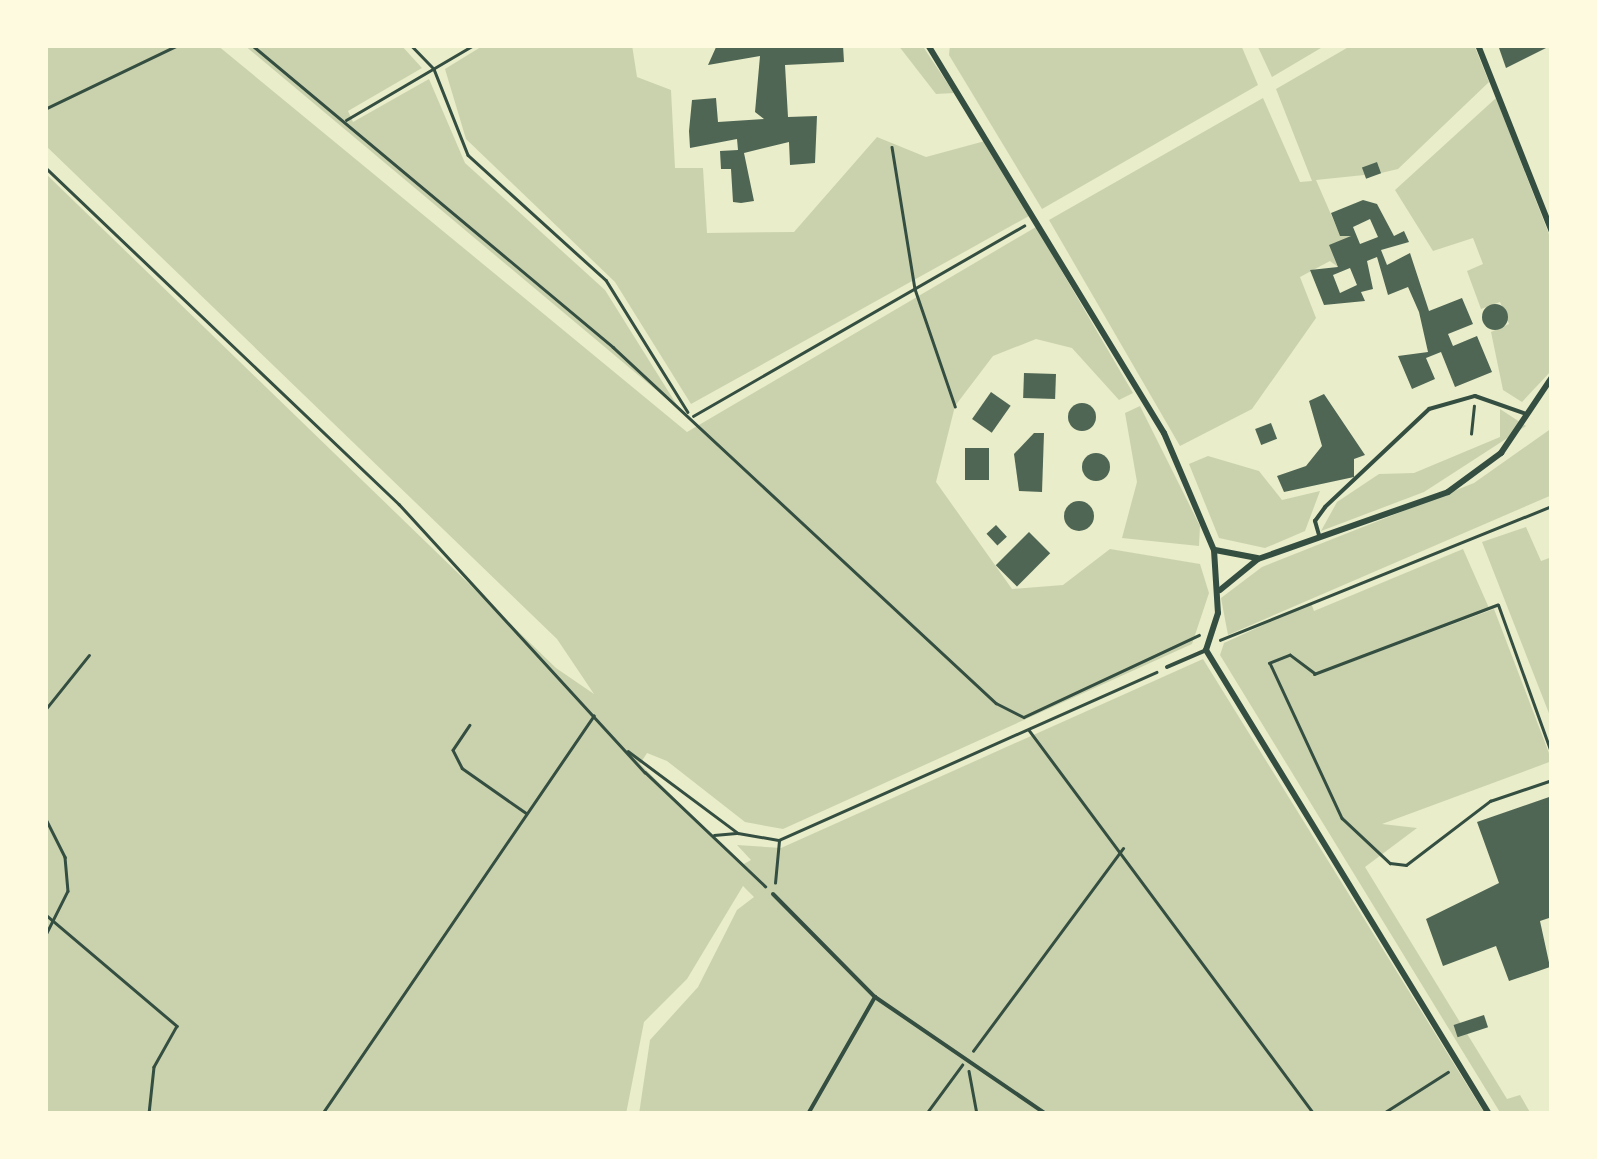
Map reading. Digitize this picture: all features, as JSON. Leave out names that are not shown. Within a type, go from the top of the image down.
[{"type":"street","points":[[928,45],[1038,218],[1164,433],[1214,550],[1220,590],[1216,627],[1208,647],[1489,1114]]},
{"type":"street","points":[[1478,45],[1552,232]]},
{"type":"street","points":[[1220,590],[1258,558],[1448,492],[1500,452],[1552,377]]},
{"type":"street","points":[[1214,550],[1258,558]]},
{"type":"lane","points":[[1320,538],[1314,521],[1325,507],[1429,409],[1475,396],[1526,414]]},
{"type":"lane","points":[[1167,667],[1208,647]]},
{"type":"lane","points":[[774,894],[876,997],[1046,1114]]},
{"type":"lane","points":[[808,1114],[876,997]]},
{"type":"path","points":[[45,109],[178,45]]},
{"type":"path","points":[[252,45],[691,417],[996,703],[1024,716],[1216,627]]},
{"type":"path","points":[[412,45],[434,69],[468,155],[606,280],[691,417]]},
{"type":"path","points":[[343,122],[474,45]]},
{"type":"path","points":[[892,146],[915,288],[955,406]]},
{"type":"path","points":[[45,167],[385,491],[622,747],[774,894]]},
{"type":"path","points":[[691,417],[1038,218]]},
{"type":"path","points":[[1471,434],[1473,415]]},
{"type":"path","points":[[1208,647],[1552,506]]},
{"type":"path","points":[[1552,755],[1498,605],[1315,674],[1290,655],[1270,663],[1342,818],[1390,862],[1406,865],[1490,801],[1552,780]]},
{"type":"path","points":[[45,710],[89,655]]},
{"type":"path","points":[[712,835],[738,833],[779,840],[1167,667]]},
{"type":"path","points":[[322,1114],[594,714]]},
{"type":"path","points":[[470,724],[454,750],[462,768],[527,814]]},
{"type":"path","points":[[1028,728],[1124,847],[1314,1114]]},
{"type":"path","points":[[622,747],[738,833]]},
{"type":"path","points":[[45,817],[66,857],[68,891],[45,937]]},
{"type":"path","points":[[774,894],[779,840]]},
{"type":"path","points":[[926,1114],[1124,847]]},
{"type":"path","points":[[45,914],[178,1026],[154,1067],[149,1114]]},
{"type":"path","points":[[967,1060],[977,1114]]},
{"type":"path","points":[[1382,1114],[1460,1065]]},
{"type":"green space","points":[[45,45],[217,45],[687,432],[1036,227],[1133,393],[1119,400],[1072,348],[1036,339],[993,356],[955,406],[936,482],[1012,589],[1063,585],[1110,549],[1200,564],[1209,593],[1192,644],[783,829],[745,822],[667,761],[647,753],[640,764],[742,865],[751,860],[737,845],[781,848],[1203,659],[1485,1114],[639,1114],[650,1040],[698,987],[737,910],[754,897],[743,886],[687,979],[644,1022],[626,1114],[45,1114],[45,173],[556,668],[594,694],[557,639],[45,145]]},
{"type":"green space","points":[[244,45],[401,45],[422,68],[348,111],[353,122],[429,79],[465,163],[605,290],[680,410]]},
{"type":"green space","points":[[484,45],[632,45],[637,77],[671,90],[675,168],[703,168],[707,233],[794,232],[877,137],[926,157],[985,141],[1029,216],[691,404],[615,282],[466,139],[445,69]]},
{"type":"green space","points":[[898,45],[922,45],[954,93],[936,94]]},
{"type":"green space","points":[[950,45],[1241,45],[1258,85],[1042,209],[949,55]]},
{"type":"green space","points":[[1257,45],[1326,45],[1272,77]]},
{"type":"green space","points":[[1352,45],[1474,45],[1489,82],[1398,169],[1381,173],[1377,162],[1364,175],[1316,180],[1340,235],[1351,236],[1338,267],[1330,261],[1300,277],[1316,318],[1252,409],[1180,446],[1049,220],[1263,98],[1300,182],[1312,181],[1276,89]]},
{"type":"green space","points":[[1496,98],[1552,242],[1552,370],[1522,402],[1503,390],[1491,332],[1509,324],[1500,302],[1481,309],[1467,271],[1483,264],[1473,238],[1433,251],[1395,190]]},
{"type":"green space","points":[[1140,406],[1200,526],[1199,546],[1122,538],[1137,482],[1125,413]]},
{"type":"green space","points":[[1500,409],[1526,426],[1424,492],[1321,531],[1337,502],[1379,474],[1414,473],[1500,437]]},
{"type":"green space","points":[[1552,428],[1552,495],[1228,635],[1221,598],[1262,567],[1474,483]]},
{"type":"green space","points":[[1208,456],[1259,471],[1282,500],[1320,491],[1305,531],[1265,548],[1219,538],[1189,464]]},
{"type":"green space","points":[[1526,527],[1541,561],[1552,557],[1552,721],[1482,542]]},
{"type":"green space","points":[[1463,549],[1489,608],[1329,670],[1494,609],[1552,761],[1382,824],[1417,828],[1365,867],[1507,1099],[1520,1095],[1531,1114],[1501,1114],[1220,655],[1224,643],[1311,603],[1314,611]]},
{"type":"building","points":[[717,45],[843,45],[844,62],[785,65],[788,117],[817,116],[815,163],[790,165],[789,142],[744,153],[754,201],[733,202],[731,169],[721,169],[720,151],[738,150],[737,139],[690,148],[692,100],[716,98],[718,122],[764,119],[755,112],[760,56],[708,65]]},
{"type":"building","points":[[1507,45],[1552,45],[1506,68],[1499,48]]},
{"type":"building","points":[[1377,162],[1381,173],[1366,179],[1362,167]]},
{"type":"building","points":[[1363,200],[1377,204],[1394,236],[1404,231],[1409,242],[1381,250],[1387,265],[1410,253],[1429,311],[1462,298],[1473,324],[1448,334],[1453,346],[1477,336],[1492,372],[1455,387],[1441,352],[1426,358],[1435,379],[1412,389],[1398,356],[1428,352],[1419,312],[1408,287],[1388,295],[1377,257],[1367,261],[1373,289],[1361,292],[1365,301],[1324,305],[1310,270],[1338,267],[1329,245],[1351,236],[1340,236],[1331,213]],"holes":[[[1370,219],[1378,237],[1360,244],[1353,227]],[[1350,268],[1357,285],[1340,293],[1333,275]]]},
{"type":"building","points":[[1495,304],[1504,308],[1508,317],[1504,326],[1495,330],[1486,326],[1482,317],[1486,308]]},
{"type":"building","points":[[1024,373],[1056,374],[1055,399],[1023,398]]},
{"type":"building","points":[[991,392],[1011,406],[992,433],[972,419]]},
{"type":"building","points":[[1324,394],[1365,455],[1354,459],[1354,477],[1284,492],[1277,476],[1306,466],[1322,446],[1309,401]]},
{"type":"building","points":[[1082,403],[1092,407],[1096,417],[1092,427],[1082,431],[1072,427],[1068,417],[1072,407]]},
{"type":"building","points":[[1271,423],[1277,439],[1261,445],[1255,429]]},
{"type":"building","points":[[1034,433],[1044,433],[1042,492],[1019,491],[1014,454]]},
{"type":"building","points":[[965,448],[989,448],[989,480],[965,480]]},
{"type":"building","points":[[1096,453],[1106,457],[1110,467],[1106,477],[1096,481],[1086,477],[1082,467],[1086,457]]},
{"type":"building","points":[[1079,501],[1093,510],[1094,516],[1085,530],[1079,531],[1065,522],[1064,516],[1073,502]]},
{"type":"building","points":[[996,525],[1007,537],[997,546],[986,534]]},
{"type":"building","points":[[1029,532],[1050,553],[1017,586],[996,565]]},
{"type":"building","points":[[1552,796],[1552,917],[1540,921],[1550,967],[1509,981],[1496,946],[1443,966],[1426,919],[1499,883],[1477,822]]},
{"type":"building","points":[[1484,1015],[1488,1027],[1458,1037],[1454,1025]]}]
